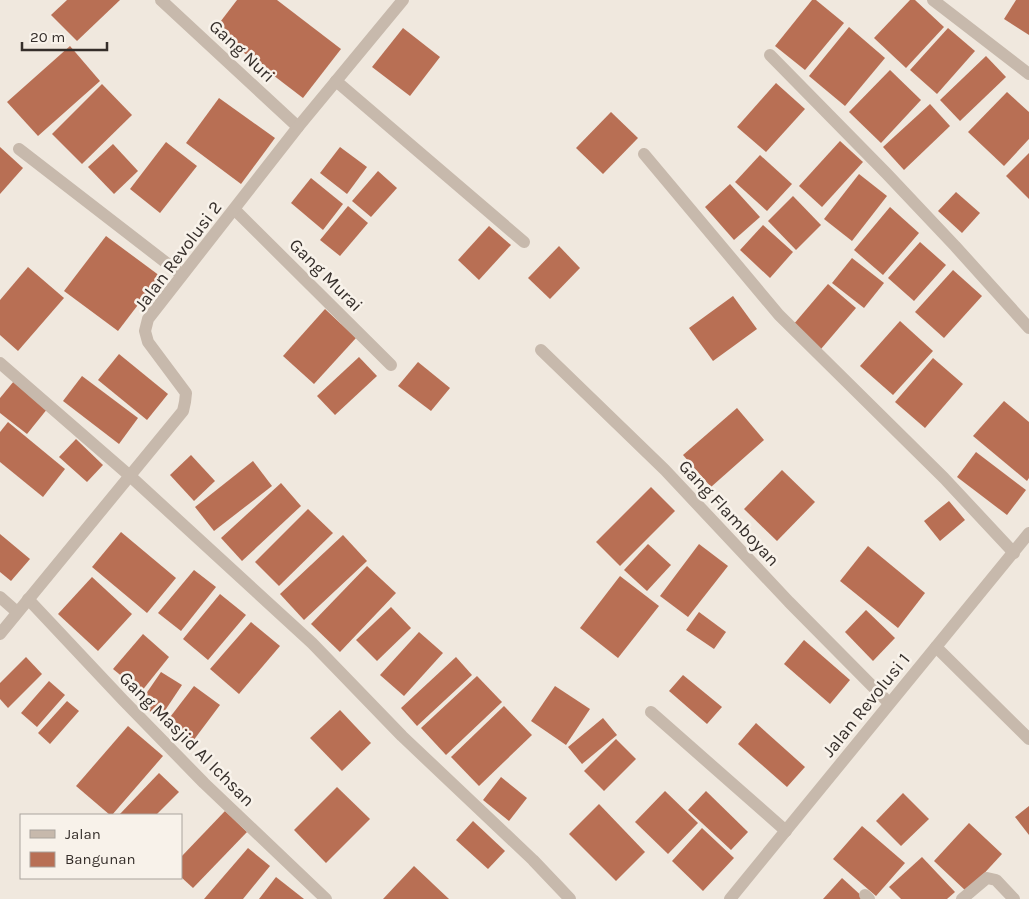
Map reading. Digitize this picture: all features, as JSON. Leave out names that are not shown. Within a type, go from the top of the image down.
[{"type":"street","name":"Gang Nuri","points":[[161,0],[298,128]]},
{"type":"street","name":"Jalan Revolusi 2","points":[[0,634],[182,412],[186,402],[186,393],[148,342],[145,331],[148,319],[298,128],[403,0]]},
{"type":"street","points":[[934,0],[1029,74]]},
{"type":"street","points":[[770,55],[900,188],[1029,328]]},
{"type":"street","points":[[336,81],[524,242]]},
{"type":"street","points":[[19,149],[182,275]]},
{"type":"street","points":[[644,154],[779,315],[944,478],[1014,552]]},
{"type":"street","name":"Gang Murai","points":[[235,210],[391,365]]},
{"type":"street","name":"Gang Flamboyan","points":[[541,350],[665,470],[789,602],[889,703]]},
{"type":"street","points":[[0,363],[130,476],[312,643],[402,736],[533,860],[570,899]]},
{"type":"street","name":"Jalan Revolusi 1","points":[[730,899],[1029,533]]},
{"type":"street","points":[[0,597],[17,612]]},
{"type":"street","name":"Gang Masjid Al Ichsan","points":[[28,599],[198,776],[326,899]]},
{"type":"street","points":[[936,647],[1029,739]]},
{"type":"street","points":[[652,712],[786,830]]},
{"type":"street","points":[[962,899],[987,878],[996,880],[1014,899]]},
{"type":"building","points":[[67,0],[120,0],[77,41],[51,15]]},
{"type":"building","points":[[237,0],[277,0],[341,49],[303,98],[214,30]]},
{"type":"building","points":[[812,0],[816,0],[844,23],[805,70],[775,46]]},
{"type":"building","points":[[910,0],[915,0],[944,27],[906,68],[874,38]]},
{"type":"building","points":[[1016,0],[1029,0],[1029,35],[1004,19]]},
{"type":"building","points":[[849,27],[885,58],[845,106],[809,76]]},
{"type":"building","points":[[403,28],[440,57],[410,96],[372,67]]},
{"type":"building","points":[[948,28],[975,51],[937,94],[910,70]]},
{"type":"building","points":[[70,46],[100,81],[38,136],[7,102]]},
{"type":"building","points":[[986,56],[1006,77],[960,121],[940,100]]},
{"type":"building","points":[[890,70],[921,100],[881,143],[849,112]]},
{"type":"building","points":[[776,83],[805,109],[766,152],[737,127]]},
{"type":"building","points":[[102,84],[132,115],[82,164],[52,134]]},
{"type":"building","points":[[1007,92],[1029,112],[1029,139],[1004,166],[968,132]]},
{"type":"building","points":[[219,98],[275,138],[241,184],[186,143]]},
{"type":"building","points":[[930,104],[950,126],[904,170],[883,147]]},
{"type":"building","points":[[611,112],[638,138],[603,174],[576,148]]},
{"type":"building","points":[[840,141],[863,162],[822,207],[799,186]]},
{"type":"building","points":[[166,142],[197,166],[160,213],[130,189]]},
{"type":"building","points":[[113,144],[138,171],[114,194],[88,167]]},
{"type":"building","points":[[0,147],[23,168],[0,194]]},
{"type":"building","points":[[340,147],[367,167],[347,194],[320,173]]},
{"type":"building","points":[[1029,153],[1029,199],[1006,176]]},
{"type":"building","points":[[760,155],[792,184],[767,211],[735,182]]},
{"type":"building","points":[[378,171],[397,188],[371,217],[352,201]]},
{"type":"building","points":[[859,174],[887,196],[852,241],[824,219]]},
{"type":"building","points":[[311,178],[343,204],[323,230],[291,203]]},
{"type":"building","points":[[730,184],[760,217],[734,240],[705,207]]},
{"type":"building","points":[[956,192],[980,213],[962,233],[938,211]]},
{"type":"building","points":[[793,196],[821,225],[796,250],[768,221]]},
{"type":"building","points":[[348,206],[368,223],[340,256],[320,240]]},
{"type":"building","points":[[890,207],[919,233],[883,275],[854,250]]},
{"type":"building","points":[[763,225],[793,252],[770,278],[740,250]]},
{"type":"building","points":[[489,226],[511,245],[479,280],[458,260]]},
{"type":"building","points":[[106,236],[160,276],[118,331],[64,291]]},
{"type":"building","points":[[920,242],[946,265],[914,301],[888,278]]},
{"type":"building","points":[[559,246],[580,268],[550,299],[528,278]]},
{"type":"building","points":[[852,258],[884,283],[864,308],[832,283]]},
{"type":"building","points":[[28,267],[64,298],[18,351],[0,335],[0,300]]},
{"type":"building","points":[[953,270],[982,296],[944,338],[915,312]]},
{"type":"building","points":[[828,284],[856,308],[821,349],[793,325]]},
{"type":"building","points":[[733,296],[757,329],[713,361],[689,328]]},
{"type":"building","points":[[325,309],[356,338],[314,384],[283,356]]},
{"type":"building","points":[[900,321],[933,351],[893,395],[860,366]]},
{"type":"building","points":[[119,354],[168,394],[147,420],[98,380]]},
{"type":"building","points":[[359,357],[377,376],[335,415],[317,396]]},
{"type":"building","points":[[933,358],[963,384],[925,428],[895,402]]},
{"type":"building","points":[[418,362],[450,388],[431,411],[398,386]]},
{"type":"building","points":[[82,376],[138,418],[119,444],[63,401]]},
{"type":"building","points":[[14,381],[48,408],[27,434],[0,413],[0,398]]},
{"type":"building","points":[[1004,401],[1029,422],[1029,478],[1027,481],[973,436]]},
{"type":"building","points":[[737,408],[764,440],[711,487],[683,455]]},
{"type":"building","points":[[8,422],[65,469],[43,497],[0,462],[0,432]]},
{"type":"building","points":[[76,439],[103,465],[87,482],[59,457]]},
{"type":"building","points":[[976,452],[1026,490],[1007,515],[957,477]]},
{"type":"building","points":[[191,455],[215,481],[194,501],[170,475]]},
{"type":"building","points":[[253,461],[272,486],[214,531],[195,507]]},
{"type":"building","points":[[782,470],[815,502],[777,541],[744,509]]},
{"type":"building","points":[[281,483],[301,506],[242,561],[221,538]]},
{"type":"building","points":[[651,487],[675,511],[620,566],[596,542]]},
{"type":"building","points":[[949,501],[965,520],[940,541],[924,521]]},
{"type":"building","points":[[308,509],[333,533],[279,586],[255,562]]},
{"type":"building","points":[[121,532],[176,578],[147,613],[92,567]]},
{"type":"building","points":[[0,534],[30,559],[11,581],[0,572]]},
{"type":"building","points":[[343,535],[367,561],[304,620],[280,594]]},
{"type":"building","points":[[648,544],[671,565],[647,591],[624,570]]},
{"type":"building","points":[[699,544],[728,566],[688,617],[660,596]]},
{"type":"building","points":[[868,546],[925,593],[898,628],[840,581]]},
{"type":"building","points":[[367,566],[396,593],[340,652],[311,624]]},
{"type":"building","points":[[194,570],[216,587],[181,631],[158,613]]},
{"type":"building","points":[[620,576],[659,606],[618,658],[580,628]]},
{"type":"building","points":[[92,577],[132,614],[98,651],[58,614]]},
{"type":"building","points":[[220,594],[246,615],[208,660],[183,639]]},
{"type":"building","points":[[391,607],[411,628],[377,661],[356,640]]},
{"type":"building","points":[[866,610],[895,638],[873,661],[845,632]]},
{"type":"building","points":[[699,612],[726,632],[714,649],[686,630]]},
{"type":"building","points":[[251,622],[280,646],[239,694],[210,669]]},
{"type":"building","points":[[419,632],[443,653],[404,696],[380,675]]},
{"type":"building","points":[[143,634],[169,657],[141,692],[113,669]]},
{"type":"building","points":[[804,640],[850,680],[830,704],[784,664]]},
{"type":"building","points":[[26,657],[42,674],[8,708],[0,699],[0,683]]},
{"type":"building","points":[[456,657],[472,675],[417,726],[401,708]]},
{"type":"building","points":[[161,672],[182,685],[160,718],[139,704]]},
{"type":"building","points":[[683,675],[722,707],[707,724],[669,691]]},
{"type":"building","points":[[477,676],[502,702],[446,755],[421,728]]},
{"type":"building","points":[[49,681],[65,695],[37,727],[21,713]]},
{"type":"building","points":[[194,686],[220,705],[190,745],[164,725]]},
{"type":"building","points":[[555,686],[590,709],[566,745],[531,721]]},
{"type":"building","points":[[67,701],[79,711],[50,744],[38,733]]},
{"type":"building","points":[[504,706],[532,735],[479,786],[451,757]]},
{"type":"building","points":[[340,710],[371,743],[342,771],[310,738]]},
{"type":"building","points":[[603,718],[617,735],[582,764],[568,747]]},
{"type":"building","points":[[756,723],[805,767],[787,787],[738,744]]},
{"type":"building","points":[[128,726],[163,756],[113,814],[109,814],[76,786]]},
{"type":"building","points":[[616,739],[636,759],[604,791],[584,771]]},
{"type":"building","points":[[159,773],[179,792],[157,814],[120,814]]},
{"type":"building","points":[[501,777],[527,798],[509,821],[483,800]]},
{"type":"building","points":[[337,787],[370,819],[326,863],[294,830]]},
{"type":"building","points":[[665,791],[698,823],[668,854],[635,822]]},
{"type":"building","points":[[706,791],[748,832],[731,850],[688,810]]},
{"type":"building","points":[[903,793],[929,819],[901,846],[876,821]]},
{"type":"building","points":[[599,804],[645,852],[616,881],[569,834]]},
{"type":"building","points":[[1029,806],[1029,835],[1015,817]]},
{"type":"building","points":[[225,811],[247,832],[193,888],[182,878],[182,856]]},
{"type":"building","points":[[473,821],[505,851],[488,869],[456,840]]},
{"type":"building","points":[[969,823],[1002,854],[967,892],[934,861]]},
{"type":"building","points":[[862,826],[905,863],[876,896],[833,859]]},
{"type":"building","points":[[702,828],[734,858],[703,891],[672,861]]},
{"type":"building","points":[[248,848],[270,866],[243,899],[204,899]]},
{"type":"building","points":[[922,857],[955,892],[947,899],[901,899],[889,887]]},
{"type":"building","points":[[414,866],[449,899],[383,899]]},
{"type":"building","points":[[276,877],[304,899],[259,899]]},
{"type":"building","points":[[842,878],[865,899],[823,899]]}]
